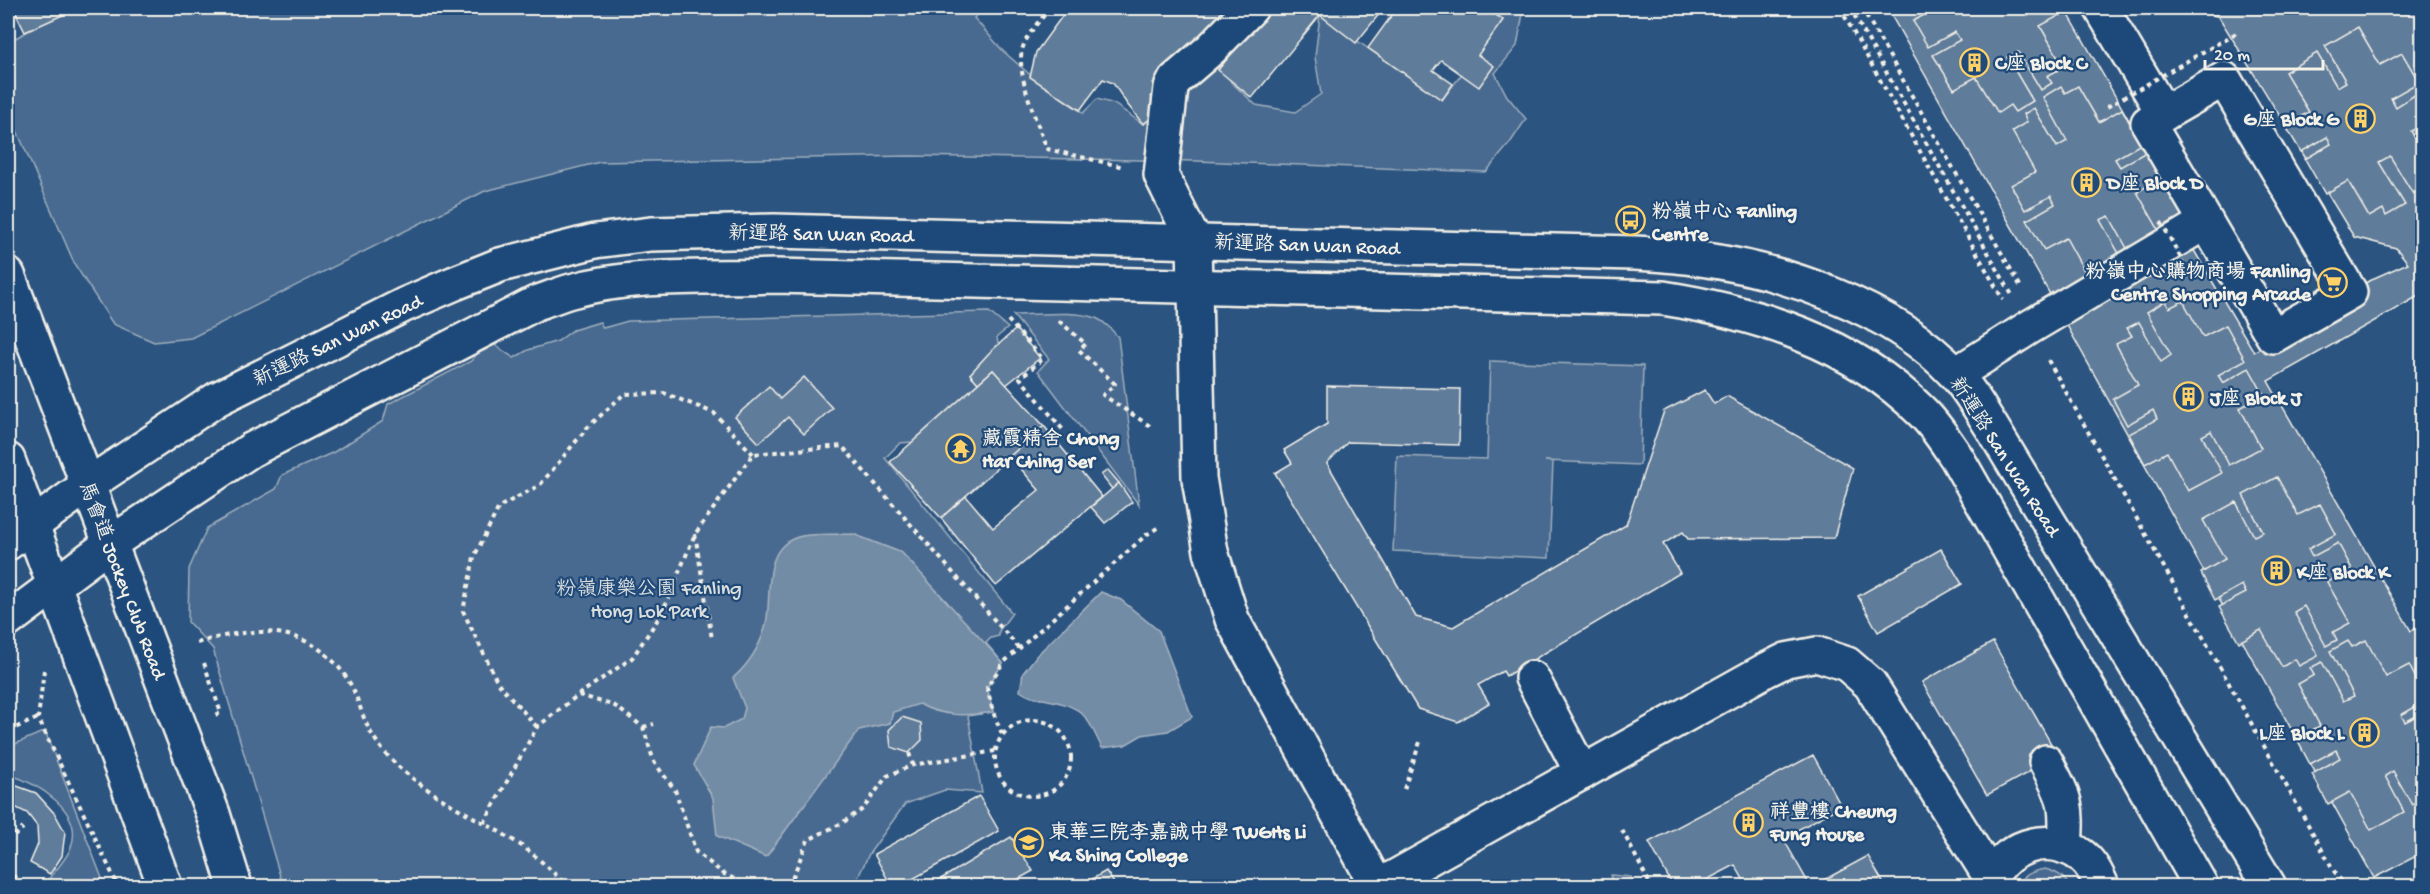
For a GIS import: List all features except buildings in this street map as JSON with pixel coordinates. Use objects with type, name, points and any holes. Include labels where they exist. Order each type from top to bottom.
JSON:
[{"type":"street","points":[[1251,8],[1211,49],[1175,80],[1171,88],[1161,175],[1194,241],[1199,478],[1211,552],[1232,619],[1378,886],[1764,671],[1786,660],[1816,654],[1847,664],[1870,684],[1990,882]]},
{"type":"street","points":[[2101,8],[2164,114]]},
{"type":"street","points":[[2224,78],[2350,292],[2273,336],[2148,123],[2164,114],[2224,78]]},
{"type":"street","points":[[1956,374],[2030,326],[2206,222]]},
{"type":"street","name":"新運路 San Wan Road","points":[[20,534],[89,484],[217,399],[404,305],[500,265],[585,243],[651,234],[762,231],[1634,253],[1694,258],[1744,268],[1825,291],[1895,327],[1928,350],[1956,374],[1991,426],[2269,886]]},
{"type":"street","name":"馬會道 Jockey Club Road","points":[[8,275],[213,814],[235,886]]},
{"type":"street","points":[[8,620],[111,543],[251,450],[536,303],[572,291],[636,280],[776,276],[1664,298],[1715,307],[1808,336],[1850,357],[1889,383],[1922,412],[1957,458],[2201,886]]},
{"type":"street","points":[[8,460],[20,534],[54,586],[165,886]]},
{"type":"street","points":[[1532,678],[1582,773]]},
{"type":"street","points":[[2046,762],[2062,791],[2067,810],[2064,847]]},
{"type":"street","points":[[1990,882],[2000,863],[2014,852],[2030,845],[2048,843],[2064,847],[2082,856],[2094,870],[2102,886]]},
{"type":"path","points":[[1050,8],[1030,32],[1022,52],[1023,78],[1047,149],[1161,175]]},
{"type":"path","points":[[1840,8],[2030,326]]},
{"type":"path","points":[[1850,8],[2334,871],[2345,886]]},
{"type":"path","points":[[1862,8],[2030,326]]},
{"type":"path","points":[[2107,107],[2238,32]]},
{"type":"path","points":[[2161,222],[2183,262]]},
{"type":"path","points":[[1049,314],[1086,344],[1079,350],[1115,384],[1103,395],[1153,428]]},
{"type":"path","points":[[1003,315],[1043,359],[1020,378],[1064,431]]},
{"type":"path","points":[[537,727],[498,683],[463,611],[474,557],[499,507],[540,485],[588,428],[624,394],[664,393],[714,413],[753,454]]},
{"type":"path","points":[[484,823],[537,727],[578,694],[632,658],[662,614],[695,534],[753,454],[842,446],[1019,648]]},
{"type":"path","points":[[1002,734],[993,712],[987,687],[1003,663],[1146,535],[1159,527]]},
{"type":"path","points":[[695,534],[712,639]]},
{"type":"path","points":[[197,643],[232,633],[264,631],[294,636],[315,647],[342,671],[354,690],[370,733],[389,756],[423,786],[521,845],[567,886]]},
{"type":"path","points":[[204,663],[221,713],[207,718]]},
{"type":"path","points":[[44,670],[38,718],[118,886]]},
{"type":"path","points":[[578,694],[615,706],[643,727],[654,762],[675,790],[696,852],[724,874],[749,886]]},
{"type":"path","points":[[8,731],[38,718]]},
{"type":"path","points":[[1029,720],[1047,723],[1058,729],[1070,750],[1071,762],[1068,774],[1051,792],[1040,796],[1027,796],[1005,786],[994,764],[995,751],[1002,734],[1011,726],[1029,720]]},
{"type":"path","points":[[643,727],[654,724]]},
{"type":"path","points":[[1404,789],[1420,742]]},
{"type":"path","points":[[789,886],[808,840],[842,823],[863,809],[887,776],[913,765],[995,751]]},
{"type":"path","points":[[909,753],[913,765]]},
{"type":"path","points":[[8,842],[22,828]]},
{"type":"path","points":[[1622,830],[1651,886]]},
{"type":"path","points":[[8,868],[21,886]]},
{"type":"green space","points":[[71,8],[984,8],[974,18],[1003,51],[1035,79],[1083,113],[1097,99],[1114,104],[1143,124],[1158,119],[1218,55],[1231,82],[1256,105],[1295,112],[1321,94],[1315,57],[1320,15],[1442,100],[1503,20],[1494,8],[1524,8],[1517,46],[1495,73],[1507,96],[1526,119],[1486,172],[1196,161],[909,156],[600,162],[485,191],[191,338],[154,342],[113,324],[75,265],[8,110],[8,42]]},
{"type":"green space","name":"粉嶺康樂公園 Fanling Hong Lok Park","points":[[989,312],[1008,328],[997,337],[998,344],[970,374],[978,383],[912,442],[900,443],[885,458],[1012,613],[999,631],[999,636],[991,638],[986,643],[1003,663],[987,687],[993,712],[968,716],[982,793],[945,790],[905,804],[869,854],[854,886],[283,886],[213,649],[188,622],[189,569],[207,528],[276,489],[282,475],[334,452],[383,421],[388,404],[471,361],[489,341],[514,358],[528,350],[558,341],[573,330],[600,322],[603,328],[628,321]]},
{"type":"green space","points":[[1013,315],[1087,316],[1102,322],[1118,337],[1139,505],[1038,371],[1049,359]]},
{"type":"green space","points":[[1490,361],[1643,366],[1640,465],[1545,461],[1553,462],[1549,558],[1393,551],[1397,456],[1487,459]]},
{"type":"green space","points":[[45,731],[105,886],[49,886],[46,882],[69,852],[73,834],[71,821],[65,810],[44,791],[8,774],[8,747]]},
{"type":"green space","points":[[2045,869],[2059,875],[2069,886],[2018,886],[2028,874]]},
{"type":"green space","points":[[1611,875],[1631,877],[1636,886],[1597,886],[1606,882],[1611,883]]},
{"type":"shaded area","points":[[853,534],[902,553],[1003,663],[987,687],[993,712],[955,714],[937,711],[919,704],[893,712],[890,723],[859,730],[766,857],[717,836],[713,798],[694,765],[711,727],[724,728],[742,719],[745,708],[733,678],[752,656],[763,635],[770,575],[773,561],[779,550],[788,541],[802,536]]},
{"type":"shaded area","points":[[1101,592],[1121,600],[1159,631],[1192,717],[1168,731],[1142,735],[1125,745],[1102,748],[1088,721],[1077,710],[1020,691],[1023,673],[1037,655]]},
{"type":"place","name":"C座 Block C","points":[[1974,62]]},
{"type":"place","name":"G座 Block G","points":[[2360,118]]},
{"type":"place","name":"D座 Block D","points":[[2086,182]]},
{"type":"place","name":"粉嶺中心 Fanling Centre","points":[[1631,221]]},
{"type":"place","name":"粉嶺中心購物商場 Fanling Centre Shopping Arcade","points":[[2332,282]]},
{"type":"place","name":"J座 Block J","points":[[2189,397]]},
{"type":"place","name":"藏霞精舍 Chong Har Ching Ser","points":[[961,449]]},
{"type":"place","name":"K座 Block K","points":[[2276,571]]},
{"type":"place","name":"L座 Block L","points":[[2365,732]]},
{"type":"place","name":"祥豐樓 Cheung Fung House","points":[[1749,822]]},
{"type":"place","name":"東華三院李嘉誠中學 TWGHs Li Ka Shing College","points":[[1028,842]]}]
